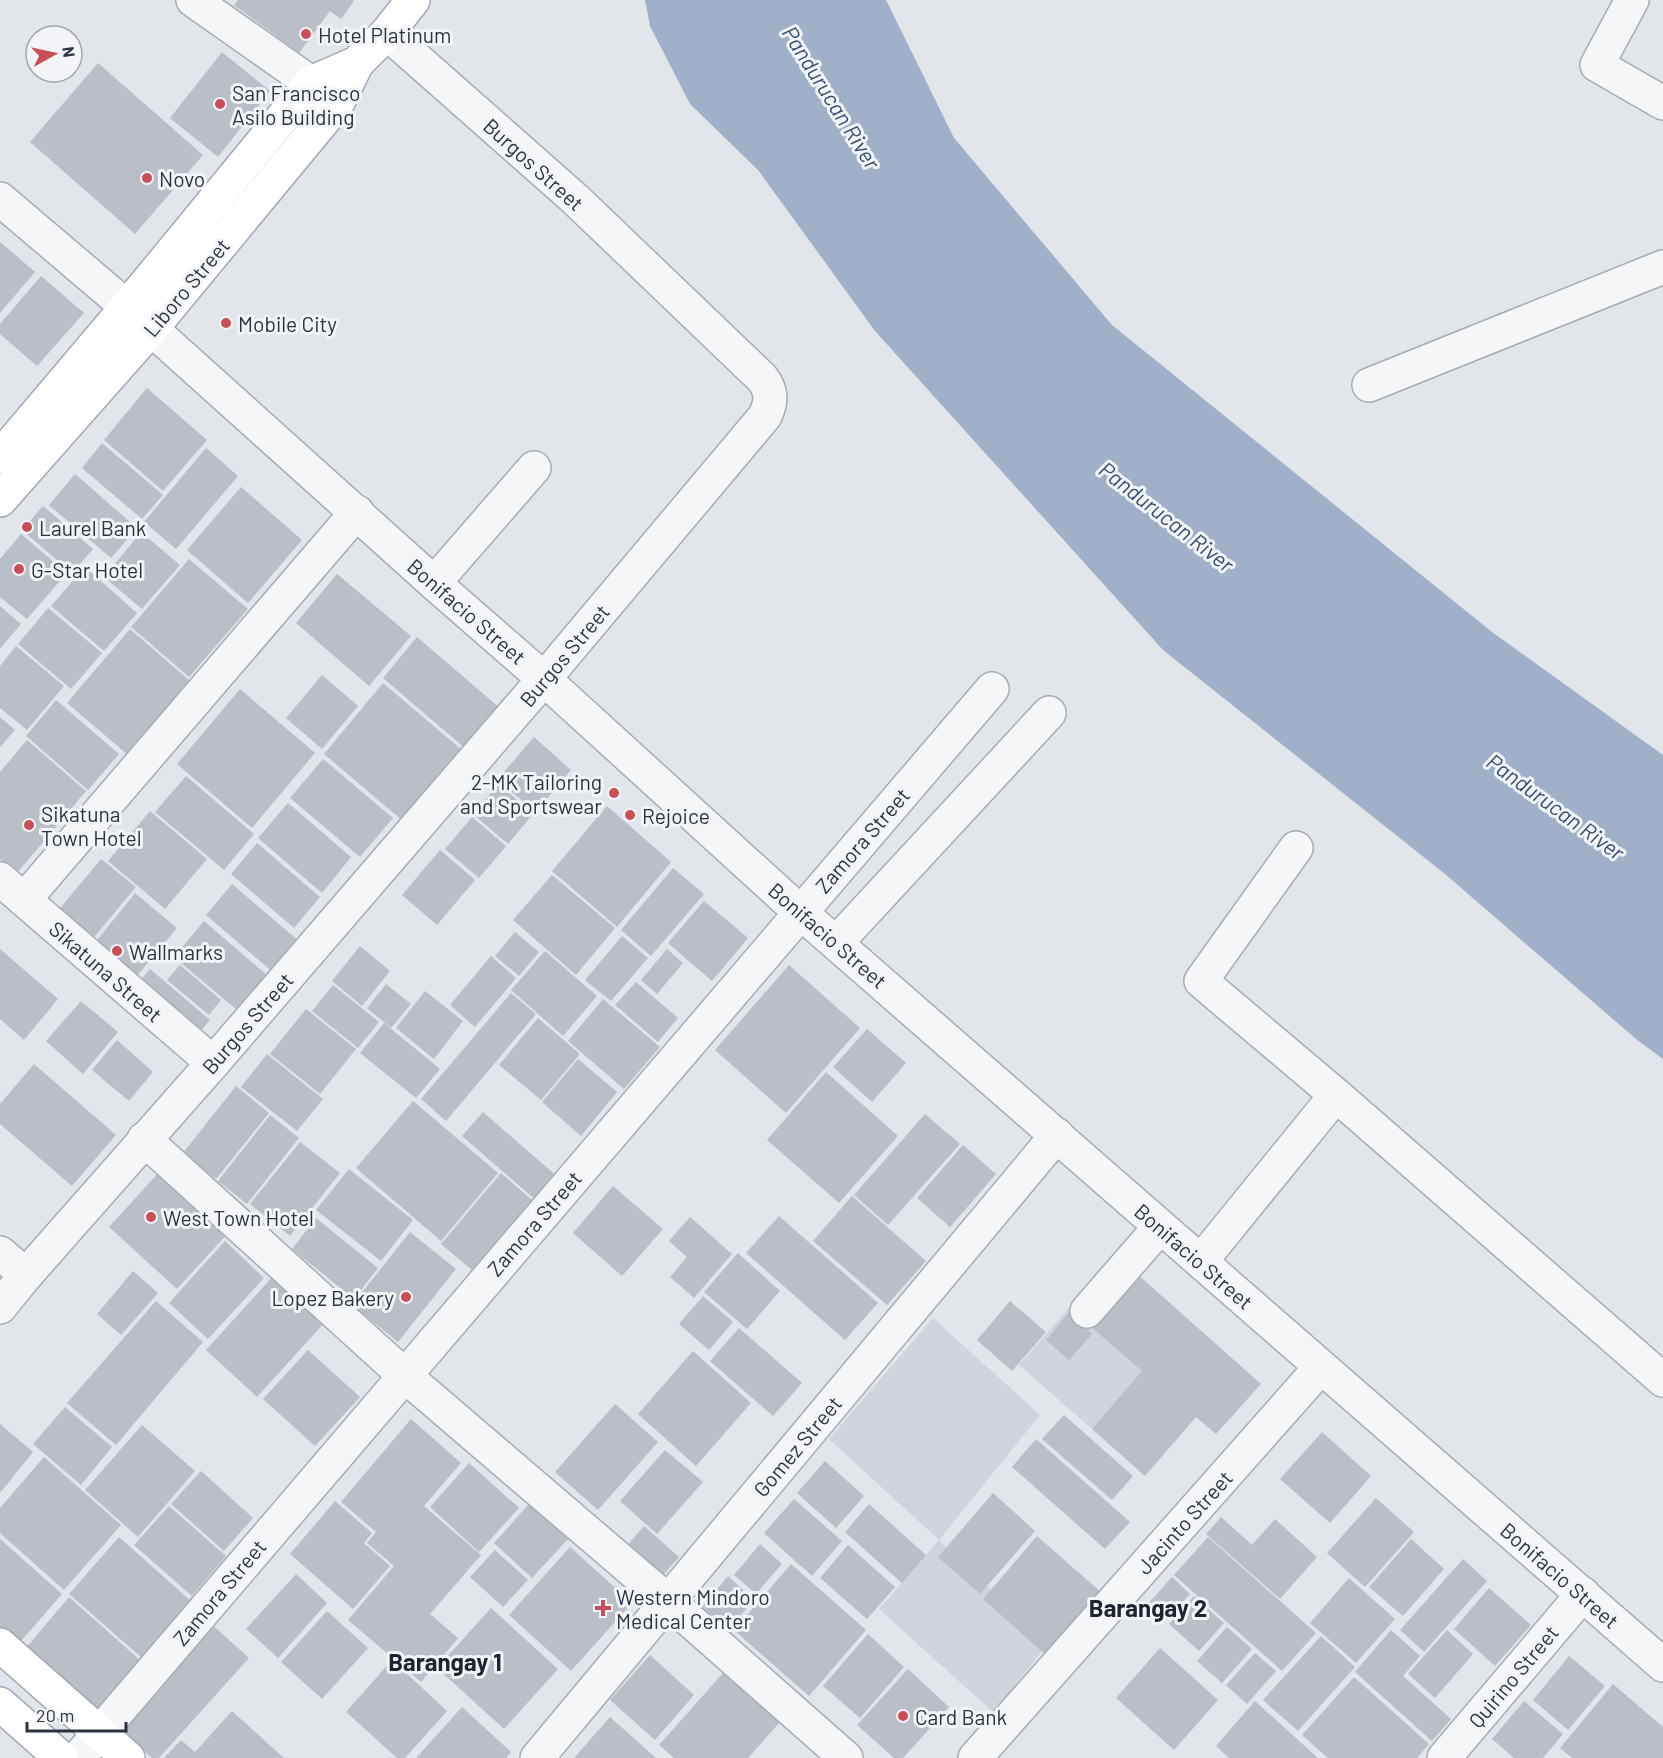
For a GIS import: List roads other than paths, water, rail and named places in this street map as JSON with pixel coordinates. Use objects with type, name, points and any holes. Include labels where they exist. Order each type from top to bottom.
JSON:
[{"type":"main road","name":"Liboro Street","points":[[0,500],[152,329],[337,104],[357,63],[387,33],[413,0]]},
{"type":"main road","name":"Liboro Street","points":[[0,457],[128,307],[311,83],[357,63]]},
{"type":"main road","points":[[0,1645],[128,1758]]},
{"type":"main road","points":[[0,1704],[62,1758]]},
{"type":"street","points":[[193,0],[311,83],[337,104]]},
{"type":"street","points":[[1632,0],[1597,65],[1663,103]]},
{"type":"street","name":"Burgos Street","points":[[0,1307],[544,679],[765,416],[771,397],[769,387],[762,378],[575,199],[387,33]]},
{"type":"street","name":"Bonifacio Street","points":[[0,199],[128,307],[544,679],[800,912],[1663,1665]]},
{"type":"street","points":[[1369,385],[1663,267]]},
{"type":"street","points":[[434,583],[534,468]]},
{"type":"street","points":[[12,889],[357,512]]},
{"type":"street","name":"Zamora Street","points":[[78,1758],[992,689]]},
{"type":"street","points":[[836,943],[1049,713]]},
{"type":"street","points":[[1296,848],[1202,981],[1663,1380]]},
{"type":"street","name":"Sikatuna Street","points":[[12,889],[213,1063]]},
{"type":"street","points":[[1201,1261],[1336,1095]]},
{"type":"street","name":"Gomez Street","points":[[537,1758],[1057,1135]]},
{"type":"street","points":[[144,1139],[404,1375],[668,1601],[846,1758]]},
{"type":"street","points":[[1087,1311],[1160,1227]]},
{"type":"street","points":[[0,1253],[26,1275]]},
{"type":"street","name":"Jacinto Street","points":[[975,1758],[1321,1367]]},
{"type":"street","name":"Quirino Street","points":[[1444,1758],[1583,1594]]},
{"type":"water","name":"Pandurucan River","points":[[645,0],[886,0],[954,138],[1112,325],[1492,632],[1663,755],[1663,1059],[1636,1039],[1445,874],[1163,650],[875,331],[758,170],[690,104],[650,26]]},
{"type":"place","name":"Hotel Platinum","points":[[306,34]]},
{"type":"place","name":"San Francisco Asilo Building","points":[[220,104]]},
{"type":"place","name":"Novo","points":[[147,178]]},
{"type":"place","name":"Mobile City","points":[[226,323]]},
{"type":"place","name":"Laurel Bank","points":[[27,527]]},
{"type":"place","name":"G-Star Hotel","points":[[19,569]]},
{"type":"place","name":"2-MK Tailoring and Sportswear","points":[[614,793]]},
{"type":"place","name":"Rejoice","points":[[630,815]]},
{"type":"place","name":"Sikatuna Town Hotel","points":[[29,825]]},
{"type":"place","name":"Wallmarks","points":[[117,951]]},
{"type":"place","name":"West Town Hotel","points":[[151,1217]]},
{"type":"place","name":"Lopez Bakery","points":[[406,1297]]},
{"type":"place","name":"Western Mindoro Medical Center","points":[[603,1608]]},
{"type":"place","name":"Card Bank","points":[[903,1716]]},
{"type":"district","name":"Barangay 2","points":[[1148,1607]]},
{"type":"district","name":"Barangay 1","points":[[445,1661]]}]
